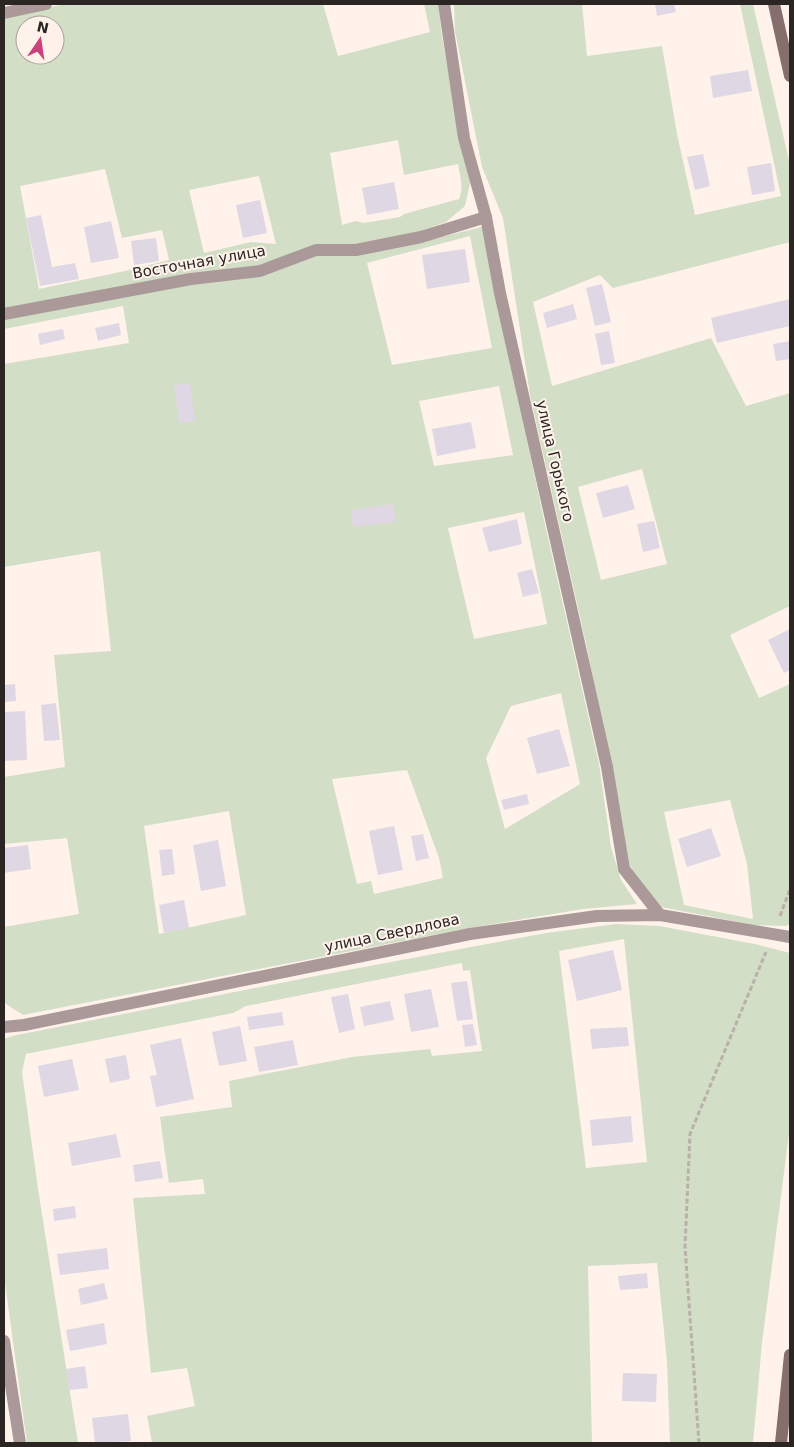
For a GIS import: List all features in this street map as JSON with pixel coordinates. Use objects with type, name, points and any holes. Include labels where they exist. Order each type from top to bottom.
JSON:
[{"type":"main road","points":[[774,4],[790,76]]},
{"type":"main road","points":[[781,1443],[790,1355]]},
{"type":"street","points":[[4,13],[46,4]]},
{"type":"street","name":"улица Горького","points":[[444,4],[464,138],[486,217],[500,293],[607,767],[624,869],[660,915]]},
{"type":"street","name":"Восточная улица","points":[[4,314],[191,278],[260,271],[316,250],[356,250],[421,238],[486,217]]},
{"type":"street","name":"улица Свердлова","points":[[4,1027],[24,1025],[470,934],[598,916],[660,915],[790,937]]},
{"type":"street","points":[[4,1341],[20,1443]]},
{"type":"path","points":[[699,1443],[685,1247],[690,1134],[774,934],[790,889]]},
{"type":"green space","points":[[65,4],[323,4],[338,56],[430,32],[424,4],[438,4],[460,141],[471,179],[465,206],[446,222],[421,231],[257,268],[4,309],[4,17]],"holes":[[[398,140],[404,175],[458,164],[461,177],[459,199],[404,214],[400,217],[364,223],[355,221],[342,225],[330,153]],[[105,169],[122,238],[162,230],[169,260],[39,289],[20,186]],[[259,176],[276,244],[251,242],[204,253],[189,190]]]},
{"type":"green space","points":[[454,4],[582,4],[587,56],[662,46],[677,134],[695,215],[781,196],[740,4],[753,4],[790,165],[790,242],[613,288],[600,275],[533,302],[552,386],[711,338],[746,406],[790,393],[790,606],[730,635],[759,698],[790,684],[790,924],[786,926],[754,925],[661,907],[639,882],[628,862],[587,648],[530,395],[503,218],[482,167],[455,31]],"holes":[[[642,469],[667,564],[601,580],[578,487]],[[730,800],[747,864],[753,919],[684,905],[664,812]]]},
{"type":"green space","points":[[482,227],[544,520],[599,764],[611,847],[621,880],[637,904],[583,909],[464,929],[23,1015],[4,1001],[4,927],[79,914],[67,838],[4,844],[4,777],[65,767],[54,655],[111,651],[100,551],[4,567],[4,364],[129,343],[123,306],[4,329],[4,319],[316,254],[425,241]],"holes":[[[470,236],[492,348],[392,365],[367,263]],[[499,386],[513,455],[434,466],[419,401]],[[524,512],[547,624],[474,639],[448,528]],[[561,693],[580,784],[505,829],[486,758],[511,706]],[[407,770],[439,858],[443,878],[374,894],[371,881],[357,884],[332,779]],[[229,811],[246,915],[159,934],[144,826]]]},
{"type":"green space","points":[[616,924],[659,926],[755,944],[790,953],[790,1126],[762,1343],[753,1443],[670,1443],[667,1361],[657,1263],[588,1266],[592,1443],[152,1443],[147,1416],[195,1406],[187,1368],[151,1373],[133,1198],[205,1194],[203,1179],[169,1183],[160,1117],[232,1107],[229,1081],[352,1057],[430,1049],[432,1056],[482,1051],[470,970],[463,971],[462,963],[246,1006],[233,1013],[26,1054],[22,1072],[38,1189],[78,1443],[27,1443],[4,1276],[4,1039],[316,976],[546,933]],"holes":[[[624,939],[647,1162],[586,1168],[559,951]]]},
{"type":"building","points":[[655,4],[674,4],[676,12],[657,16]]},
{"type":"building","points":[[748,70],[752,91],[713,98],[710,76]]},
{"type":"building","points":[[703,154],[710,186],[695,190],[687,157]]},
{"type":"building","points":[[771,163],[775,191],[752,195],[747,167]]},
{"type":"building","points":[[394,182],[399,209],[367,215],[362,188]]},
{"type":"building","points":[[260,200],[267,233],[243,238],[236,205]]},
{"type":"building","points":[[41,215],[52,267],[75,263],[79,279],[40,286],[26,218]]},
{"type":"building","points":[[111,221],[119,258],[91,263],[84,227]]},
{"type":"building","points":[[156,238],[159,261],[134,265],[131,241]]},
{"type":"building","points":[[465,249],[470,282],[427,289],[422,255]]},
{"type":"building","points":[[602,284],[611,322],[595,326],[586,288]]},
{"type":"building","points":[[790,299],[790,326],[717,343],[711,318]]},
{"type":"building","points":[[573,304],[577,319],[547,328],[543,313]]},
{"type":"building","points":[[119,323],[121,335],[98,341],[95,328]]},
{"type":"building","points":[[63,329],[65,339],[40,345],[38,334]]},
{"type":"building","points":[[609,331],[615,363],[601,365],[595,334]]},
{"type":"building","points":[[790,341],[790,359],[776,361],[773,344]]},
{"type":"building","points":[[190,383],[195,421],[179,423],[174,385]]},
{"type":"building","points":[[471,422],[476,448],[437,456],[432,429]]},
{"type":"building","points":[[628,485],[635,509],[603,518],[596,493]]},
{"type":"building","points":[[393,504],[396,522],[353,527],[351,510]]},
{"type":"building","points":[[517,519],[522,544],[489,552],[482,528]]},
{"type":"building","points":[[654,521],[660,548],[643,552],[637,524]]},
{"type":"building","points":[[532,569],[539,593],[523,597],[517,573]]},
{"type":"building","points":[[790,629],[790,670],[784,673],[768,640]]},
{"type":"building","points":[[15,684],[16,701],[4,702],[4,685]]},
{"type":"building","points":[[56,703],[60,740],[44,741],[41,705]]},
{"type":"building","points":[[25,711],[27,760],[4,761],[4,712]]},
{"type":"building","points":[[559,729],[570,766],[537,774],[527,738]]},
{"type":"building","points":[[527,794],[529,804],[504,810],[501,800]]},
{"type":"building","points":[[394,826],[403,870],[378,875],[369,831]]},
{"type":"building","points":[[711,828],[721,856],[687,867],[678,839]]},
{"type":"building","points":[[423,834],[429,858],[416,861],[411,836]]},
{"type":"building","points":[[218,840],[226,886],[201,891],[193,845]]},
{"type":"building","points":[[28,845],[31,869],[4,873],[4,848]]},
{"type":"building","points":[[172,849],[175,874],[162,876],[159,850]]},
{"type":"building","points":[[184,900],[189,928],[164,933],[159,905]]},
{"type":"building","points":[[613,950],[622,990],[577,1001],[568,960]]},
{"type":"building","points":[[467,981],[473,1019],[457,1021],[451,983]]},
{"type":"building","points":[[431,989],[439,1027],[411,1032],[404,994]]},
{"type":"building","points":[[348,994],[355,1029],[339,1033],[331,997]]},
{"type":"building","points":[[390,1001],[394,1020],[364,1026],[360,1007]]},
{"type":"building","points":[[282,1012],[284,1025],[249,1030],[247,1017]]},
{"type":"building","points":[[473,1024],[477,1045],[465,1047],[462,1025]]},
{"type":"building","points":[[240,1026],[247,1061],[219,1066],[212,1032]]},
{"type":"building","points":[[627,1027],[629,1046],[592,1049],[590,1029]]},
{"type":"building","points":[[181,1038],[194,1099],[156,1107],[150,1076],[157,1075],[150,1045]]},
{"type":"building","points":[[293,1040],[298,1065],[259,1072],[254,1047]]},
{"type":"building","points":[[126,1055],[130,1079],[110,1083],[105,1059]]},
{"type":"building","points":[[72,1059],[79,1090],[44,1097],[38,1066]]},
{"type":"building","points":[[631,1116],[633,1142],[592,1146],[590,1120]]},
{"type":"building","points":[[116,1134],[121,1157],[72,1166],[68,1143]]},
{"type":"building","points":[[160,1161],[163,1178],[135,1182],[133,1165]]},
{"type":"building","points":[[75,1206],[76,1218],[54,1221],[53,1209]]},
{"type":"building","points":[[107,1248],[109,1269],[60,1275],[57,1254]]},
{"type":"building","points":[[647,1273],[648,1288],[620,1290],[618,1276]]},
{"type":"building","points":[[104,1283],[108,1299],[81,1305],[78,1289]]},
{"type":"building","points":[[104,1323],[107,1344],[70,1351],[66,1330]]},
{"type":"building","points":[[85,1366],[88,1388],[69,1390],[66,1369]]},
{"type":"building","points":[[623,1373],[657,1374],[656,1402],[622,1401]]},
{"type":"building","points":[[128,1414],[131,1441],[95,1443],[92,1418]]}]
